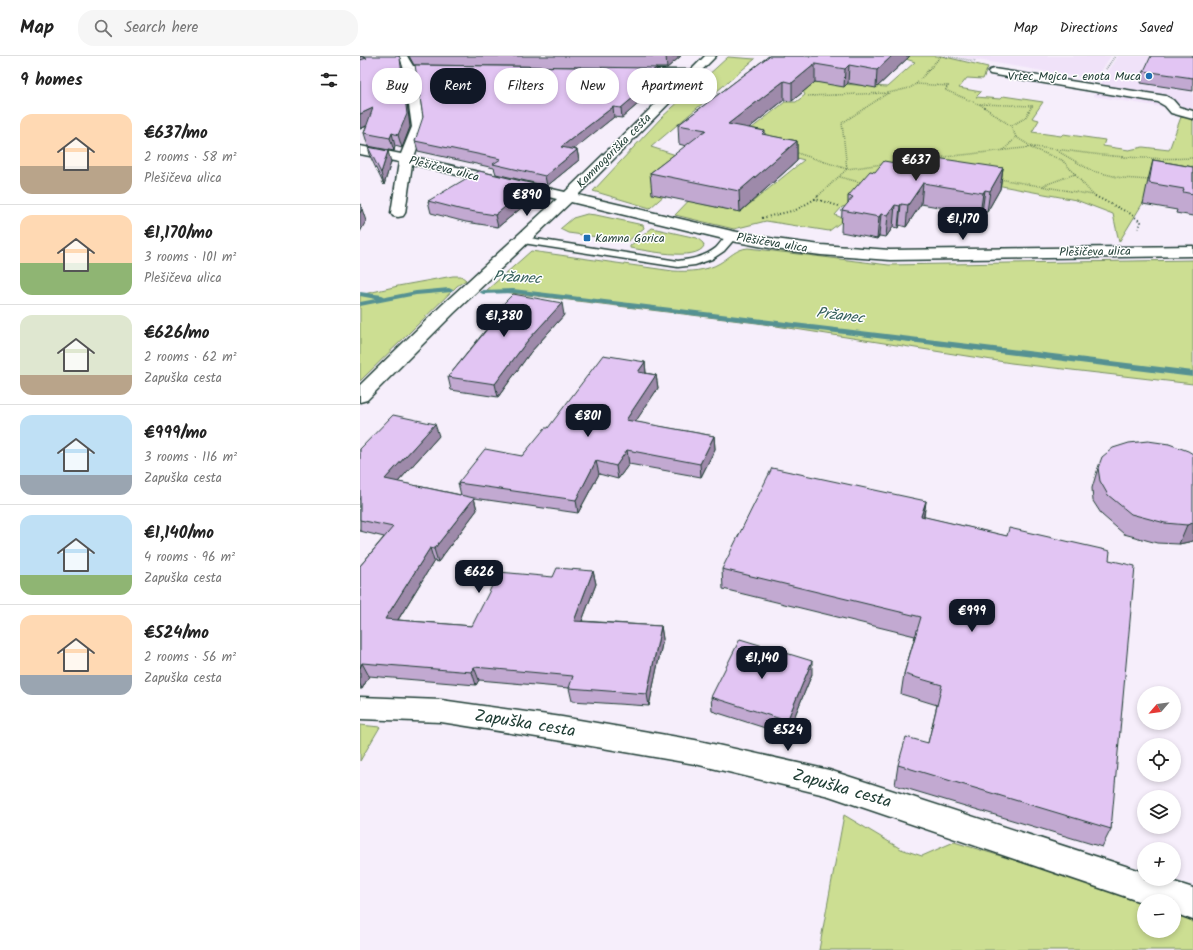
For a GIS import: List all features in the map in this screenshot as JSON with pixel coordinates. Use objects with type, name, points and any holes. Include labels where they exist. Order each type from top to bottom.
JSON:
[{"type":"street","points":[[402,56],[409,68]]},
{"type":"street","name":"Kamnogoriška cesta","points":[[698,68],[711,56]]},
{"type":"street","points":[[994,72],[1155,98],[1170,103],[1175,110],[1193,115]]},
{"type":"street","points":[[398,213],[406,159],[418,127],[415,104]]},
{"type":"street","name":"Kamnogoriška cesta","points":[[360,396],[448,309],[567,198],[662,104]]},
{"type":"street","name":"Plešičeva ulica","points":[[360,150],[406,159],[732,236],[775,244],[821,250],[890,255],[1193,251]]},
{"type":"street","name":"Zapuška cesta","points":[[360,708],[441,711],[562,729],[695,752],[804,777],[829,783],[1193,904]]},
{"type":"lane","points":[[523,240],[678,264],[702,261],[711,258],[723,249],[732,236]]},
{"type":"path","points":[[807,96],[888,93],[910,88],[916,84],[941,56]]},
{"type":"path","points":[[916,84],[948,86],[945,90],[978,104],[1011,126],[1016,137],[1033,147]]},
{"type":"path","points":[[839,206],[815,199],[847,169],[842,123],[888,93]]},
{"type":"path","points":[[978,104],[1032,106],[1025,118],[1011,126]]},
{"type":"path","points":[[1004,151],[1016,137]]},
{"type":"path","points":[[934,159],[1033,147],[1159,160],[1193,158]]},
{"type":"path","points":[[1029,148],[1048,153],[1062,160],[1093,195]]},
{"type":"path","points":[[1054,148],[1092,171],[1122,178],[1152,180]]},
{"type":"path","points":[[791,150],[847,169],[888,164]]},
{"type":"path","points":[[1041,187],[1075,174]]},
{"type":"path","points":[[840,177],[866,184]]},
{"type":"path","points":[[997,179],[1093,195],[1131,214],[1141,222],[1128,252]]},
{"type":"shaded area","points":[[955,56],[1111,56],[1095,80]]},
{"type":"shaded area","name":"Vrtec Mojca - enota Muca","points":[[1118,56],[1193,56],[1193,112],[1093,96]]},
{"type":"green space","points":[[909,56],[941,56],[988,67],[983,79],[967,78],[959,88],[981,92],[976,97],[1000,99],[1003,96],[1043,102],[1032,118],[1039,120],[1032,132],[1061,136],[1063,134],[1105,140],[1103,146],[1129,150],[1143,147],[1169,150],[1181,117],[1193,118],[1193,189],[1152,188],[1119,242],[1113,214],[1076,200],[986,183],[842,207],[835,215],[845,219],[829,231],[766,221],[734,229],[675,215],[699,190],[702,204],[740,212],[804,160],[737,140],[785,102],[796,102],[805,95],[803,91],[813,82],[887,87],[915,62],[906,59]]},
{"type":"green space","points":[[728,57],[755,59],[717,91],[716,68]]},
{"type":"green space","points":[[676,104],[702,104],[651,147],[701,163],[650,208],[593,191],[661,118]]},
{"type":"green space","points":[[587,214],[643,225],[644,228],[628,241],[568,233],[560,229],[573,218]]},
{"type":"green space","points":[[652,228],[697,238],[703,243],[704,246],[699,251],[681,254],[670,254],[630,248],[630,246]]},
{"type":"green space","points":[[748,248],[889,265],[1193,260],[1193,384],[1011,363],[757,323],[487,290],[531,251],[673,271],[685,271],[715,266],[737,252]]},
{"type":"green space","points":[[453,276],[461,276],[466,280],[457,286],[360,381],[360,295],[398,286]]},
{"type":"green space","points":[[360,725],[380,727],[360,761]]},
{"type":"green space","points":[[844,815],[901,849],[922,856],[954,842],[1094,884],[1137,899],[1137,938],[1181,938],[1181,913],[1193,917],[1193,950],[819,950]]},
{"type":"building","points":[[360,56],[399,56],[400,58],[401,68],[372,68],[372,104],[406,104],[407,114],[398,135],[392,133],[390,138],[364,133],[373,108],[360,114],[360,60],[367,58]]},
{"type":"building","points":[[769,56],[892,56],[877,70],[849,65],[845,69],[815,64],[792,83],[784,81],[728,124],[765,131],[762,134],[797,141],[739,191],[650,173],[706,130],[678,125],[706,104],[717,104],[717,95]]},
{"type":"building","points":[[1151,56],[1193,56],[1193,78],[1144,71]]},
{"type":"building","points":[[415,65],[656,68],[627,68],[627,103],[621,108],[613,107],[561,147],[577,150],[545,176],[493,164],[501,159],[415,141],[423,117],[421,104],[422,68],[415,68]]},
{"type":"building","points":[[368,147],[388,151],[381,173]]},
{"type":"building","points":[[903,153],[1003,168],[990,191],[985,190],[983,193],[923,183],[908,205],[895,205],[888,215],[881,214],[879,217],[842,210],[853,197],[848,196],[870,171],[875,172],[884,161],[895,163]]},
{"type":"building","points":[[1153,160],[1193,167],[1193,194],[1183,192],[1184,189],[1149,183]]},
{"type":"building","points":[[479,171],[534,184],[495,215],[463,210],[428,201]]},
{"type":"building","points":[[513,294],[562,303],[528,340],[495,384],[448,377],[493,322],[487,320]]},
{"type":"building","points":[[603,355],[645,362],[638,372],[656,375],[626,420],[714,436],[700,464],[627,450],[616,466],[596,461],[576,500],[458,483],[485,449],[522,456],[545,428],[548,428]]},
{"type":"building","points":[[393,415],[435,424],[385,479],[474,498],[434,549],[430,548],[385,619],[472,626],[499,572],[553,577],[557,568],[593,571],[574,621],[661,626],[647,694],[569,688],[573,676],[474,667],[472,672],[362,663],[360,668],[360,566],[393,527],[360,520],[360,449]]},
{"type":"building","points":[[1148,441],[1169,444],[1193,454],[1193,523],[1187,525],[1165,523],[1131,514],[1108,495],[1100,481],[1098,468],[1102,457],[1113,448],[1129,443]]},
{"type":"building","points":[[772,468],[926,501],[921,516],[1007,536],[1009,528],[1110,551],[1109,560],[1135,566],[1111,829],[898,765],[906,737],[928,743],[942,685],[904,674],[921,617],[722,569]]},
{"type":"building","points":[[740,639],[812,661],[787,721],[711,697]]},
{"type":"waterway","name":"Pržanec","points":[[360,304],[416,293],[449,290]]},
{"type":"waterway","name":"Pržanec","points":[[483,292],[513,291],[1193,374]]},
{"type":"waterway","points":[[360,294],[382,297]]},
{"type":"place","name":"Vrtec Mojca - enota Muca","points":[[1149,76]]},
{"type":"place","name":"Kamna Gorica","points":[[587,238]]}]
